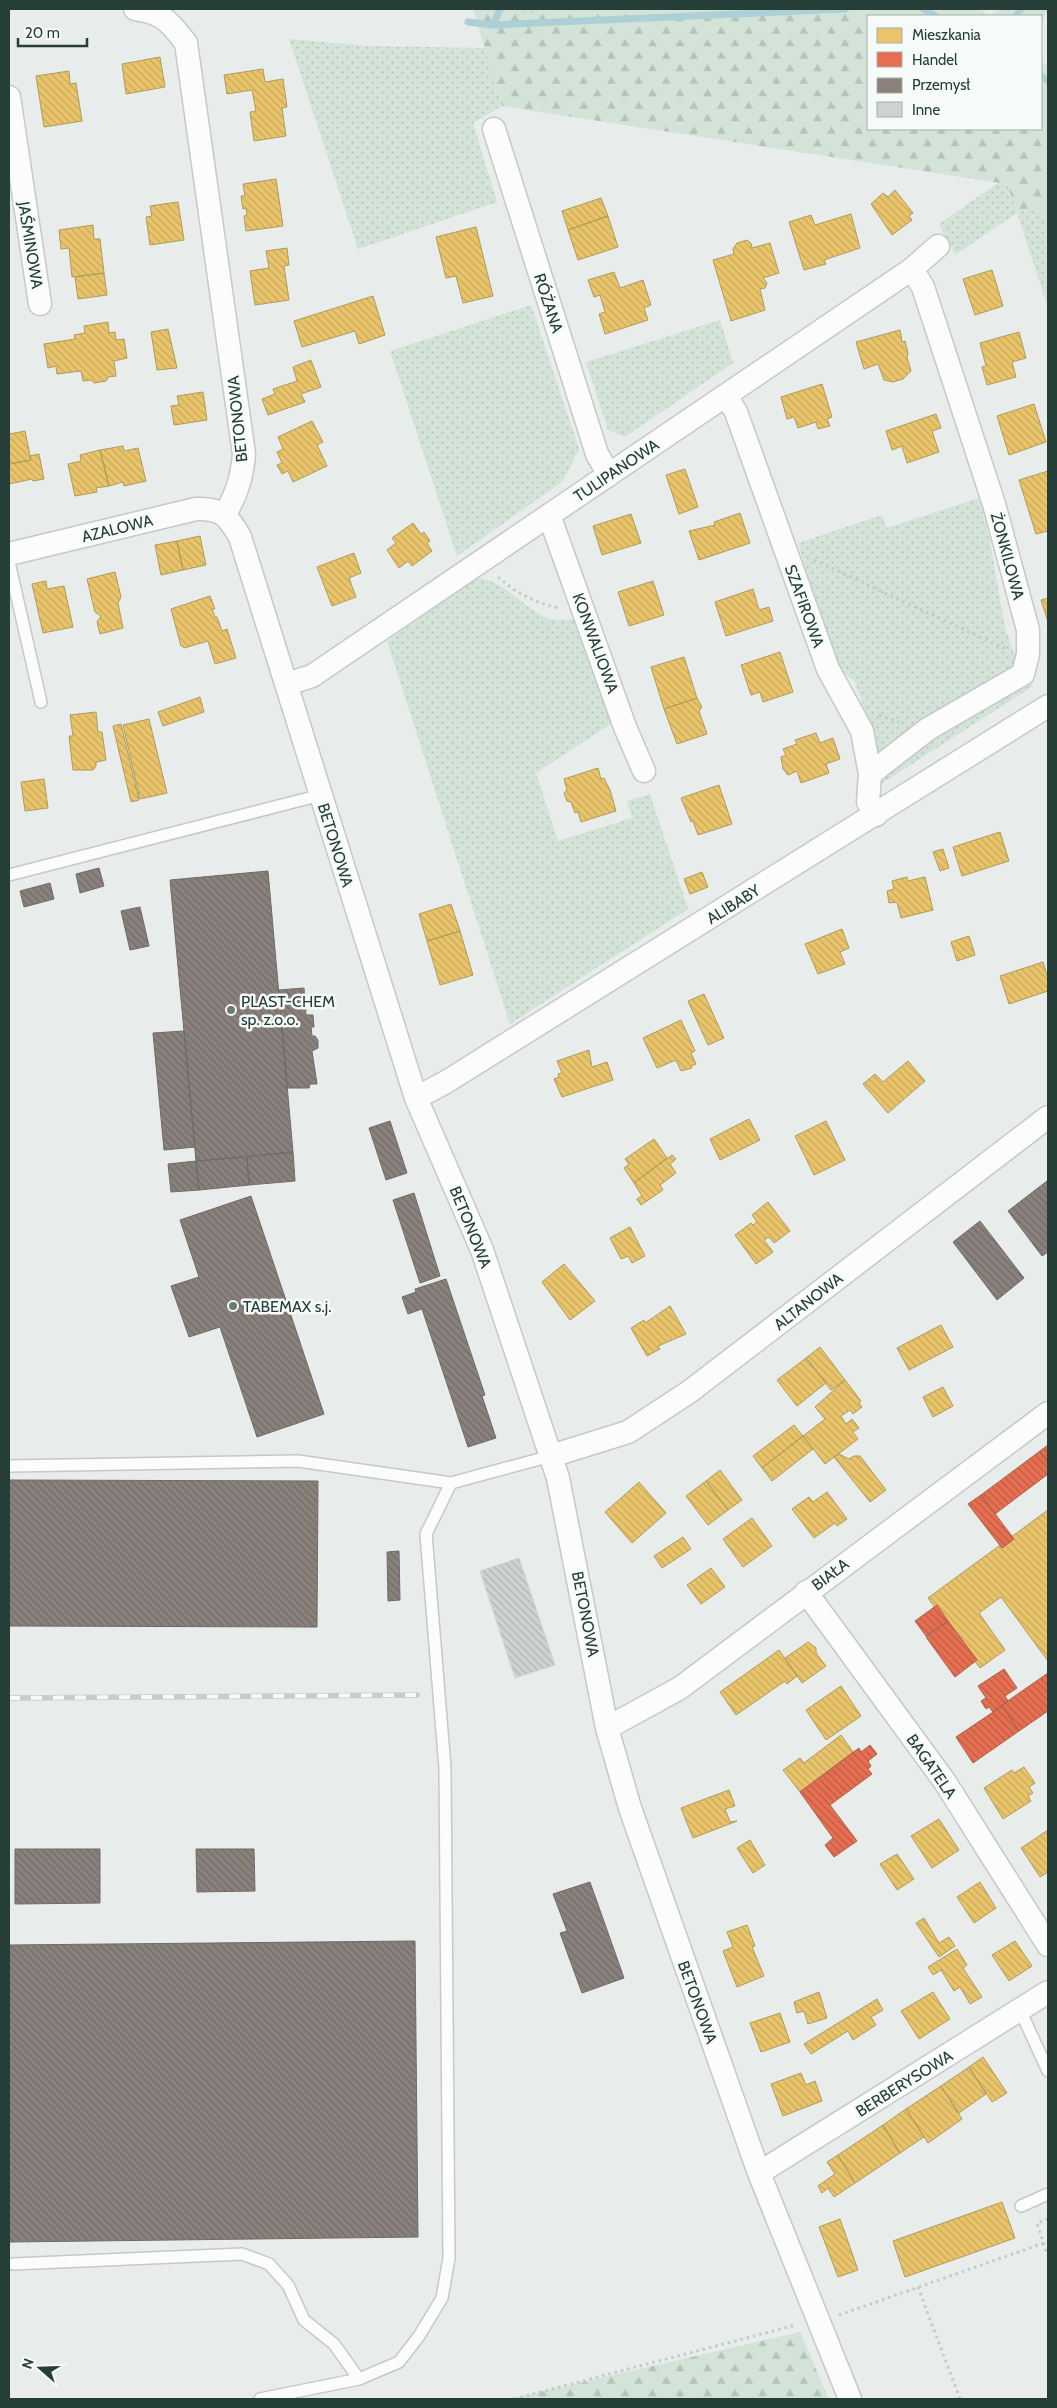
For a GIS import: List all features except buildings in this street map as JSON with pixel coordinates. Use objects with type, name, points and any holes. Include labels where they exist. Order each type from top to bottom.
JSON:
[{"type":"street","name":"BETONOWA","points":[[135,9],[153,11],[174,27],[186,43],[244,454],[242,476],[238,490],[225,514],[240,537],[416,1098],[482,1250],[552,1456],[566,1509],[607,1728],[630,1808],[759,2173],[826,2318],[850,2399]]},
{"type":"street","name":"JAŚMINOWA","points":[[9,96],[40,304]]},
{"type":"street","name":"RÓŻANA","points":[[494,129],[597,454],[609,475]]},
{"type":"street","name":"TULIPANOWA","points":[[287,684],[312,676],[912,269],[938,246]]},
{"type":"street","name":"ŻONKILOWA","points":[[870,774],[935,725],[1023,674],[1028,654],[1028,630],[994,504],[924,287],[912,269]]},
{"type":"street","name":"SZAFIROWA","points":[[726,396],[736,412],[828,669],[862,731],[870,774],[868,802],[876,815]]},
{"type":"street","name":"AZALOWA","points":[[9,554],[196,509],[211,508],[225,514]]},
{"type":"street","name":"KONWALIOWA","points":[[549,515],[625,727],[644,771]]},
{"type":"street","name":"ALIBABY","points":[[416,1098],[446,1082],[1048,706]]},
{"type":"street","name":"ALTANOWA","points":[[552,1456],[628,1432],[689,1392],[1048,1117]]},
{"type":"street","name":"BIAŁA","points":[[607,1728],[680,1688],[1048,1413]]},
{"type":"street","name":"BAGATELA","points":[[806,1592],[945,1782],[1048,1945]]},
{"type":"street","name":"BERBERYSOWA","points":[[759,2173],[1048,1992]]},
{"type":"lane","points":[[9,562],[41,702]]},
{"type":"lane","points":[[9,875],[321,795]]},
{"type":"lane","points":[[9,1466],[298,1460],[451,1483],[552,1456]]},
{"type":"lane","points":[[260,2399],[358,2379],[398,2362],[419,2336],[442,2298],[449,2258],[445,1768],[426,1534],[451,1483]]},
{"type":"lane","points":[[1020,2010],[1048,2071]]},
{"type":"lane","points":[[1021,2206],[1048,2194]]},
{"type":"lane","points":[[13,2264],[242,2254],[269,2264],[282,2278],[288,2285],[304,2320],[334,2344],[358,2379]]},
{"type":"path","points":[[784,546],[1009,650],[1028,654]]},
{"type":"path","points":[[474,565],[496,575],[512,590],[526,598],[560,609],[583,609]]},
{"type":"path","points":[[877,714],[898,722],[935,725]]},
{"type":"path","points":[[1048,2219],[1036,2223],[1048,2257]]},
{"type":"path","points":[[514,2399],[826,2318],[1044,2243]]},
{"type":"path","points":[[918,2287],[960,2399]]},
{"type":"green space","points":[[473,9],[517,9],[524,14],[557,9],[978,9],[990,15],[867,15],[867,130],[1042,130],[1042,63],[1048,66],[1048,219],[1036,207],[1017,212],[1007,184],[502,106]]},
{"type":"green space","points":[[517,9],[557,9],[524,14]]},
{"type":"green space","points":[[999,9],[1048,9],[1042,21],[1042,15],[990,15]]},
{"type":"green space","points":[[289,39],[367,46],[485,48],[502,106],[473,123],[497,202],[358,249]]},
{"type":"green space","points":[[998,183],[1008,185],[1017,212],[1036,207],[1048,219],[1048,308],[1017,213],[955,255],[939,224]]},
{"type":"green space","points":[[531,305],[579,449],[564,479],[559,484],[457,556],[390,351]]},
{"type":"green space","points":[[720,320],[733,363],[625,437],[608,430],[586,362]]},
{"type":"green space","points":[[979,498],[990,541],[1004,623],[1019,670],[1033,686],[878,786],[869,722],[855,682],[842,671],[830,652],[798,543],[882,515],[887,528]]},
{"type":"green space","points":[[477,578],[487,580],[505,589],[547,618],[560,620],[582,619],[616,718],[611,724],[536,773],[558,841],[632,818],[627,801],[650,794],[688,909],[510,1024],[387,641]]},
{"type":"green space","points":[[800,2332],[829,2399],[510,2399]]},
{"type":"waterway","points":[[493,25],[500,9]]},
{"type":"waterway","points":[[468,22],[493,25],[845,9]]},
{"type":"waterway","points":[[923,9],[934,15]]},
{"type":"waterway","points":[[1017,15],[1021,9]]},
{"type":"waterway","points":[[1042,77],[1048,81]]},
{"type":"railway","points":[[9,1698],[417,1695]]},
{"type":"place","name":"PLAST-CHEM sp. z.o.o.","points":[[231,1010]]},
{"type":"place","name":"TABEMAX s.j.","points":[[233,1306]]}]
